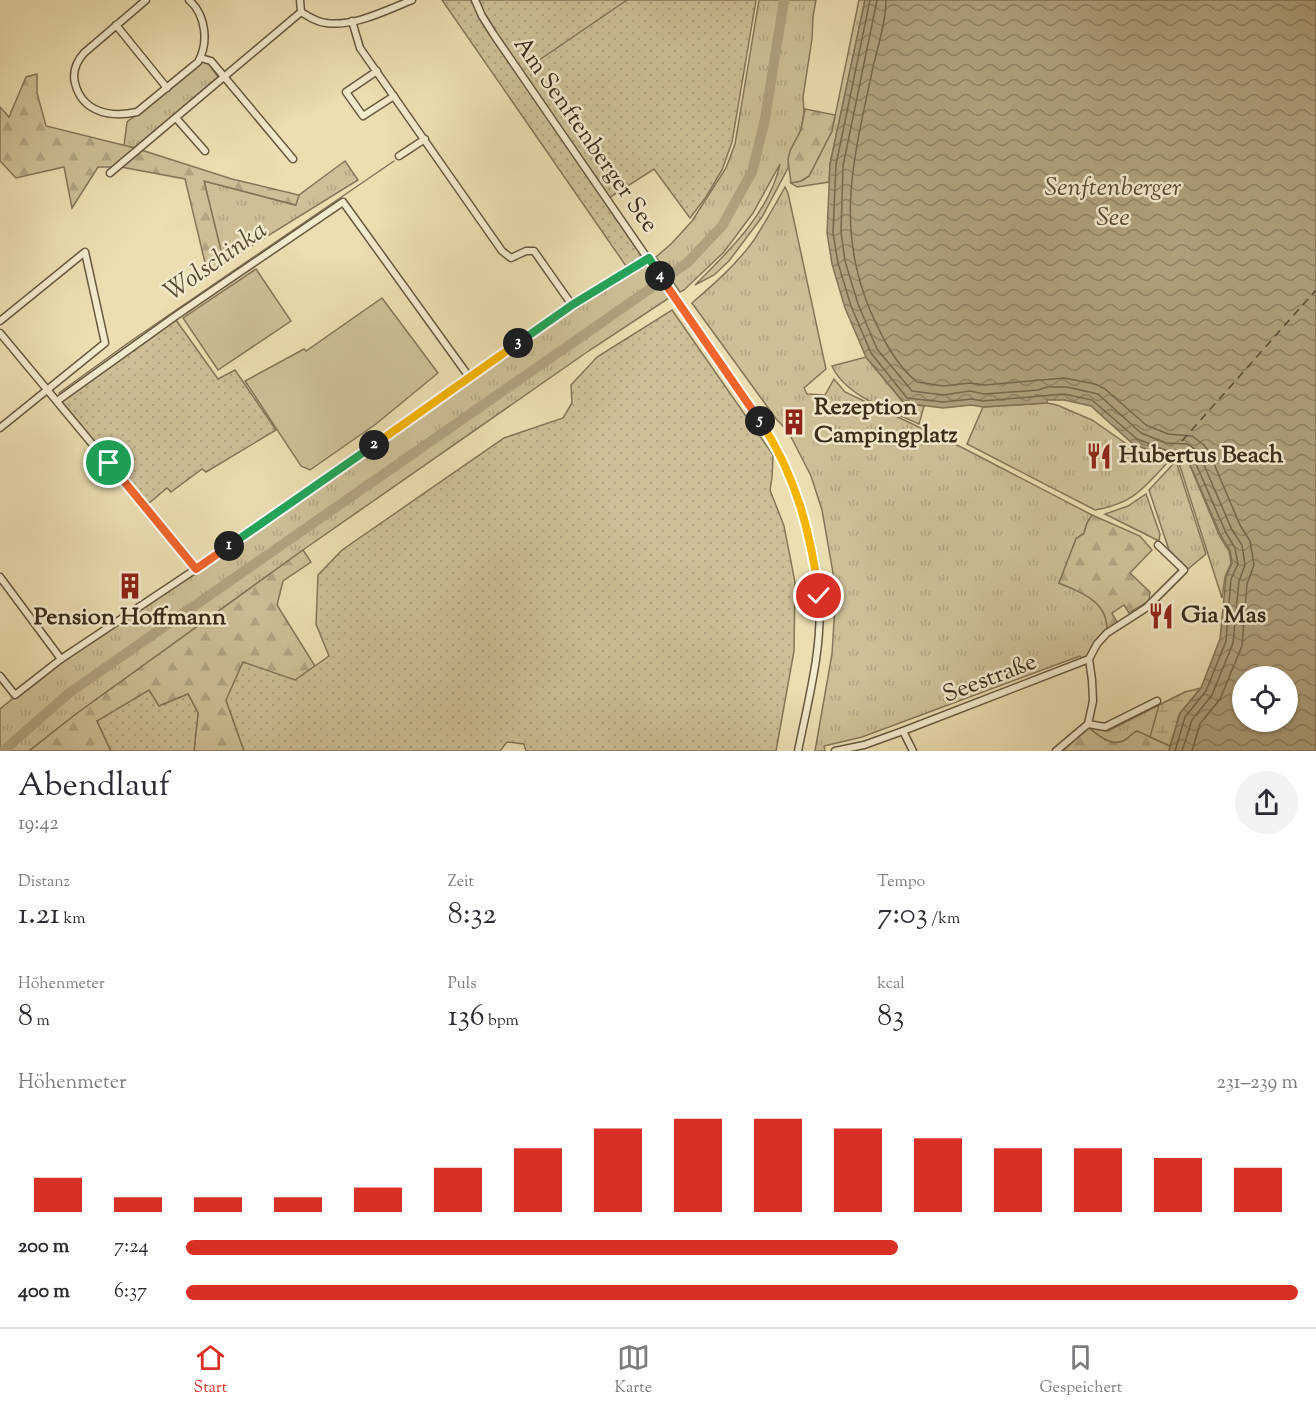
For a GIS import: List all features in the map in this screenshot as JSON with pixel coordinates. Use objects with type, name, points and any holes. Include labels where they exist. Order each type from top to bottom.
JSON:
[{"type":"street","points":[[146,0],[75,63],[74,79],[77,93],[87,106],[124,115],[136,112],[192,68],[201,57],[204,42],[201,14],[189,0]]},
{"type":"street","points":[[299,0],[301,12]]},
{"type":"street","points":[[301,12],[327,23],[352,21],[412,0]]},
{"type":"street","name":"Am Senftenberger See","points":[[475,0],[494,35],[771,438],[788,471],[807,527],[819,596],[819,629],[801,751]]},
{"type":"street","points":[[110,173],[301,12]]},
{"type":"street","points":[[352,21],[360,48],[502,251],[511,258],[526,251],[534,251],[572,305]]},
{"type":"street","points":[[116,25],[167,88]]},
{"type":"street","points":[[201,57],[211,61],[293,159]]},
{"type":"street","points":[[376,71],[346,92],[363,116],[394,96]]},
{"type":"street","points":[[176,118],[206,152]]},
{"type":"street","points":[[399,156],[425,139]]},
{"type":"street","points":[[57,401],[177,315],[343,202],[470,378]]},
{"type":"street","points":[[0,321],[85,252],[105,343],[0,428]]},
{"type":"street","points":[[0,676],[15,695],[60,659],[196,569],[572,305],[649,258]]},
{"type":"street","points":[[0,333],[196,569]]},
{"type":"street","points":[[1056,751],[1088,724],[1093,701],[1089,659],[1097,644],[1107,633],[1146,608],[1184,570],[1158,545]]},
{"type":"street","points":[[0,577],[60,659]]},
{"type":"street","name":"Seestraße","points":[[835,751],[865,748],[1089,659]]},
{"type":"street","points":[[1088,724],[1106,727],[1157,701]]},
{"type":"street","points":[[903,731],[913,751]]},
{"type":"green space","points":[[442,0],[756,0],[732,142],[722,170],[690,218],[654,169],[604,201],[644,256],[626,266]]},
{"type":"green space","points":[[759,0],[816,0],[801,130],[790,151],[788,168],[762,217],[729,261],[714,275],[695,285],[734,245],[757,215],[775,182],[780,164],[753,213],[724,252],[680,292],[656,257],[692,221],[726,168],[735,144]]},
{"type":"green space","points":[[859,0],[865,0],[830,164],[829,182],[797,187],[791,183],[809,176],[832,131]]},
{"type":"green space","points":[[203,62],[209,64],[218,77],[135,148],[124,146],[127,122]]},
{"type":"green space","points":[[37,74],[37,93],[46,126],[135,148],[232,179],[299,195],[296,205],[204,181],[224,263],[207,271],[185,179],[121,167],[98,167],[72,208],[64,167],[16,178],[0,161],[0,107],[9,117],[26,77]]},
{"type":"green space","points":[[805,109],[835,115],[832,131],[809,176],[791,183],[788,160],[801,130]]},
{"type":"green space","points":[[345,161],[358,180],[224,263],[204,181],[295,205],[299,195]]},
{"type":"green space","points":[[785,187],[826,369],[804,388],[807,394],[825,395],[834,379],[845,392],[965,449],[1092,515],[1084,533],[1076,539],[1059,583],[1094,600],[1103,612],[1108,629],[1103,641],[1083,663],[1080,656],[862,737],[824,746],[825,751],[815,751],[832,654],[836,590],[822,510],[811,476],[788,431],[777,420],[692,303],[747,249]]},
{"type":"green space","points":[[646,264],[669,298],[590,350],[303,550],[76,714],[29,751],[0,751],[0,709],[61,659],[575,309]]},
{"type":"green space","points":[[256,269],[291,321],[218,370],[183,318]]},
{"type":"green space","points":[[382,298],[438,373],[376,424],[310,470],[301,466],[245,381],[304,349],[306,351]]},
{"type":"green space","points":[[672,310],[773,455],[770,490],[784,526],[795,582],[794,651],[776,751],[526,751],[524,744],[507,742],[500,751],[244,751],[226,700],[243,662],[295,680],[329,656],[316,624],[318,575],[342,550],[504,438],[563,418],[572,403],[571,385],[597,357]]},
{"type":"green space","points":[[176,320],[218,379],[235,370],[276,430],[206,472],[202,469],[171,492],[167,488],[148,504],[60,402]]},
{"type":"green space","points":[[866,357],[904,403],[924,406],[919,424],[858,394],[838,377],[832,366]]},
{"type":"green space","points":[[1047,403],[1092,420],[1141,454],[1151,451],[1173,457],[1172,461],[1167,463],[1136,494],[1119,503],[1095,510],[967,444],[983,407]]},
{"type":"green space","points":[[1177,457],[1188,461],[1220,537],[1229,551],[1231,563],[1225,577],[1222,598]]},
{"type":"green space","points":[[1176,461],[1206,554],[1188,569],[1169,550],[1149,490]]},
{"type":"green space","points":[[1146,494],[1160,534],[1159,541],[1105,514],[1128,506]]},
{"type":"green space","points":[[1092,515],[1140,536],[1152,550],[1130,573],[1150,592],[1149,601],[1129,613],[1124,605],[1112,613],[1118,624],[1107,630],[1103,612],[1092,599],[1059,583],[1076,539],[1084,533]]},
{"type":"green space","points":[[303,550],[311,562],[283,581],[277,605],[315,666],[296,680],[226,700],[244,751],[194,751],[198,713],[188,694],[159,706],[97,721],[111,751],[29,751],[76,714]]},
{"type":"green space","points":[[1201,688],[1180,713],[1170,746],[1150,737],[1159,705],[1185,692]]},
{"type":"green space","points":[[149,690],[159,706],[188,694],[198,713],[194,751],[111,751],[97,721]]},
{"type":"green space","points":[[1185,692],[1170,746],[1137,731],[1125,740],[1110,742],[1088,727],[1108,731]]},
{"type":"green space","points":[[1088,727],[1110,742],[1125,740],[1137,731],[1170,746],[1169,751],[1063,751]]},
{"type":"water","name":"Senftenberger See","points":[[865,0],[1316,0],[1316,751],[1169,751],[1180,713],[1201,688],[1220,639],[1226,577],[1232,563],[1230,550],[1221,536],[1188,460],[1184,457],[1164,456],[1133,444],[1091,406],[1064,400],[1047,400],[1047,403],[943,408],[904,403],[866,357],[845,308],[832,264],[827,233],[830,164]]},
{"type":"waterway","points":[[529,67],[627,0]]},
{"type":"waterway","points":[[3,751],[69,693],[687,263],[722,226],[752,172],[765,119],[784,0]]},
{"type":"waterway","name":"Wolschinka","points":[[59,393],[128,343],[394,161]]},
{"type":"ferry route","points":[[1182,441],[1316,290]]},
{"type":"place","name":"Rezeption Campingplatz","points":[[794,422]]},
{"type":"place","name":"Hubertus Beach","points":[[1099,456]]},
{"type":"place","name":"Pension Hoffmann","points":[[130,586]]},
{"type":"place","name":"Gia Mas","points":[[1161,616]]},
{"type":"route","points":[[109,463],[196,569],[572,305],[649,258],[771,438],[788,471],[807,527],[814,556],[819,596]]}]
